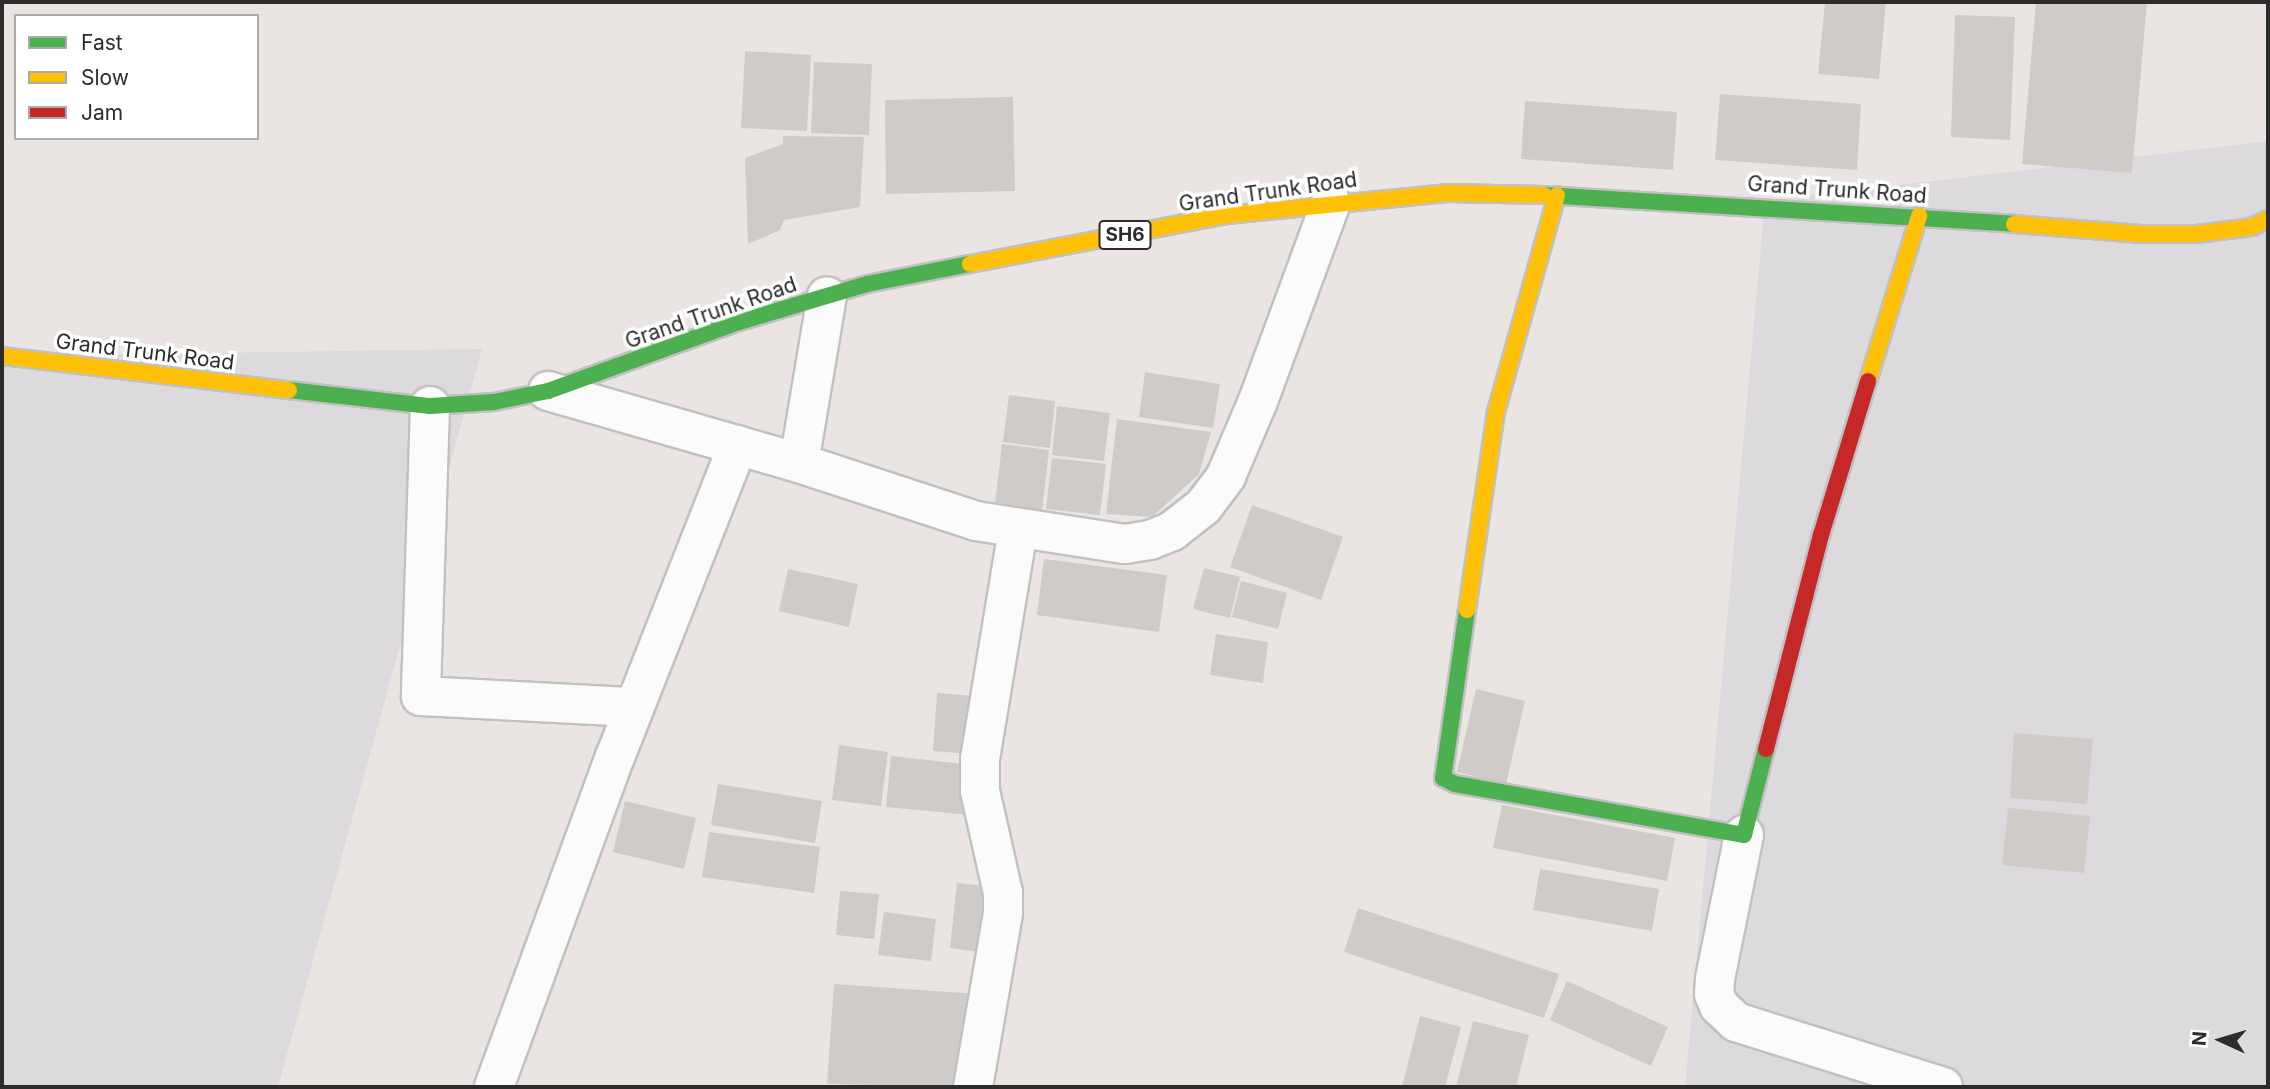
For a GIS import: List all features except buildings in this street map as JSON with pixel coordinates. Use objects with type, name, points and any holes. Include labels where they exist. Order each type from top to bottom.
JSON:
[{"type":"main road","name":"Grand Trunk Road","points":[[2,356],[430,406],[494,402],[548,391],[739,322],[867,284],[1227,215],[1449,193],[1557,195],[1919,216],[2142,234],[2196,234],[2263,227]]},
{"type":"main road","points":[[1557,195],[1496,412],[1443,778],[1455,784],[1744,835],[1821,535],[1919,216]]},
{"type":"street","points":[[548,391],[799,463],[939,511],[1018,529],[1125,544],[1150,540],[1172,531],[1203,507],[1226,476],[1258,401],[1331,203]]},
{"type":"street","points":[[799,463],[827,296]]},
{"type":"street","points":[[430,406],[421,696],[635,707]]},
{"type":"street","points":[[494,1087],[635,707],[738,445]]},
{"type":"street","points":[[973,1087],[1003,913],[1003,893],[980,791],[980,759],[1018,529]]},
{"type":"street","points":[[1744,835],[1715,979],[1714,994],[1719,1006],[1736,1023],[1943,1087]]},
{"type":"shaded area","points":[[2268,141],[2268,1087],[1685,1087],[1765,201]]},
{"type":"shaded area","points":[[482,349],[278,1087],[2,1087],[2,356]]},
{"type":"traffic: fast","points":[[1544,195],[2014,224]]},
{"type":"traffic: fast","points":[[289,390],[430,406],[494,402],[548,391],[739,322],[867,284],[970,264]]},
{"type":"traffic: fast","points":[[1467,610],[1443,778],[1455,784],[1744,835],[1766,749]]},
{"type":"traffic: slow","points":[[970,264],[1227,215],[1449,193],[1544,195]]},
{"type":"traffic: slow","points":[[1467,610],[1496,412],[1557,195]]},
{"type":"traffic: slow","points":[[1868,381],[1919,216]]},
{"type":"traffic: slow","points":[[2014,224],[2142,234],[2196,234],[2252,227],[2268,219]]},
{"type":"traffic: slow","points":[[2,356],[289,390]]},
{"type":"traffic: jam","points":[[1766,749],[1821,535],[1868,381]]}]
